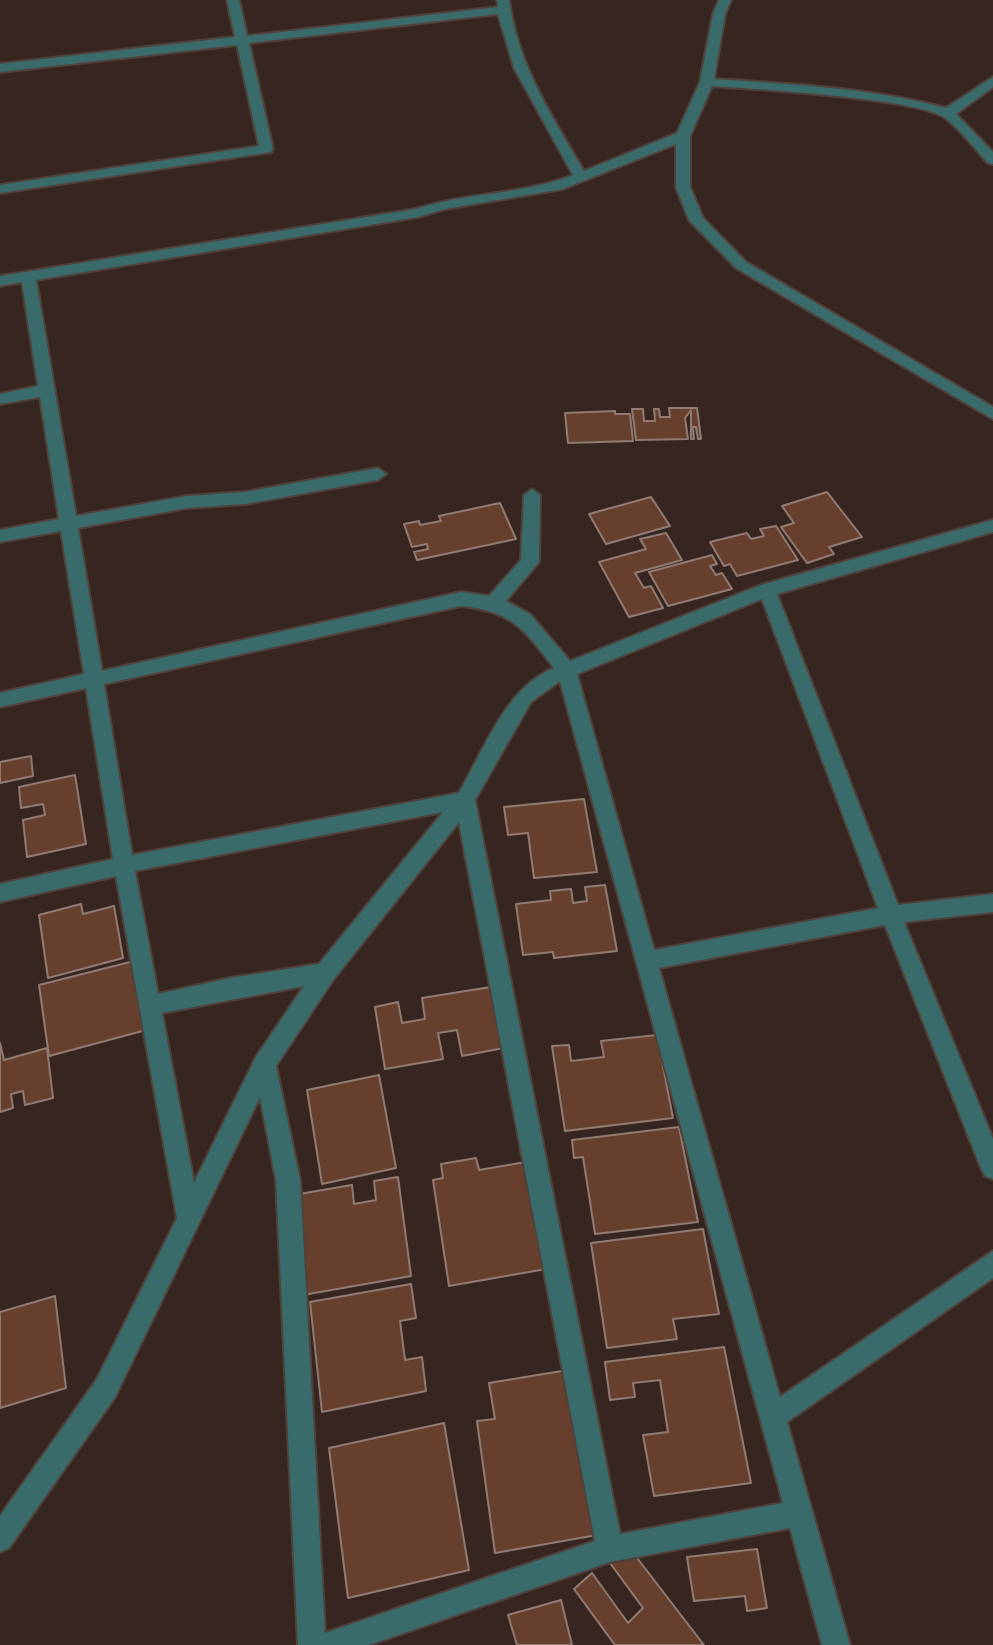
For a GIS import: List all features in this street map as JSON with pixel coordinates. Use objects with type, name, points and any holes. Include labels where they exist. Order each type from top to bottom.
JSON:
[{"type":"street","points":[[0,189],[266,149],[233,0]]},
{"type":"street","points":[[725,0],[719,14],[707,82],[683,136],[683,187],[696,220],[741,265],[993,414]]},
{"type":"street","points":[[0,68],[503,5],[511,42],[529,87],[581,177]]},
{"type":"street","points":[[948,113],[993,81]]},
{"type":"street","points":[[707,82],[812,90],[915,104],[948,113],[993,160]]},
{"type":"street","points":[[0,281],[418,213],[442,205],[558,186],[683,136]]},
{"type":"street","points":[[28,276],[124,865],[189,1220]]},
{"type":"street","points":[[0,399],[47,390]]},
{"type":"street","points":[[0,536],[187,502],[245,498],[378,474]]},
{"type":"street","points":[[495,601],[530,562],[532,495]]},
{"type":"street","points":[[0,1539],[106,1388],[264,1064],[325,973],[465,800],[524,697],[545,679],[566,669],[767,590],[993,526]]},
{"type":"street","points":[[767,590],[891,915],[993,1168]]},
{"type":"street","points":[[0,700],[461,599],[495,601],[521,614],[566,669],[836,1645]]},
{"type":"street","points":[[0,893],[124,865],[465,800]]},
{"type":"street","points":[[465,800],[610,1549]]},
{"type":"street","points":[[647,961],[891,915],[993,903]]},
{"type":"street","points":[[150,1006],[230,988],[325,973]]},
{"type":"street","points":[[264,1064],[288,1180],[312,1645]]},
{"type":"street","points":[[773,1417],[993,1263]]},
{"type":"street","points":[[329,1645],[610,1549],[799,1513]]},
{"type":"building","points":[[669,408],[697,408],[701,439],[698,439],[696,427],[693,427],[694,439],[691,439],[691,410],[685,418],[688,439],[636,440],[632,409],[643,409],[644,421],[655,421],[654,409],[659,409],[660,417],[670,417]]},
{"type":"building","points":[[615,411],[615,414],[630,414],[633,441],[568,443],[565,413]]},
{"type":"building","points":[[827,492],[862,537],[829,547],[834,554],[807,563],[781,527],[794,523],[782,506]]},
{"type":"building","points":[[651,497],[670,526],[606,544],[589,514]]},
{"type":"building","points":[[500,503],[516,539],[417,560],[414,552],[428,549],[427,544],[412,547],[404,524],[441,521],[439,516]]},
{"type":"building","points":[[776,526],[798,560],[737,576],[730,564],[724,566],[710,542],[747,533],[751,539],[764,536],[760,529]]},
{"type":"building","points":[[666,533],[682,560],[635,573],[644,588],[651,586],[663,608],[629,617],[599,562],[646,549],[640,539]]},
{"type":"building","points":[[712,555],[717,564],[710,566],[716,575],[722,573],[732,589],[668,606],[649,572]]},
{"type":"building","points":[[31,756],[33,776],[0,783],[0,762]]},
{"type":"building","points":[[75,775],[86,844],[27,857],[23,820],[45,815],[43,804],[21,808],[19,787]]},
{"type":"building","points":[[584,799],[597,872],[534,878],[528,833],[508,835],[504,807]]},
{"type":"building","points":[[605,885],[617,951],[554,958],[553,952],[523,955],[516,904],[551,900],[550,891],[571,889],[573,903],[587,901],[585,887]]},
{"type":"building","points":[[81,904],[83,914],[114,906],[123,958],[48,978],[39,915]]},
{"type":"building","points":[[138,960],[150,1029],[49,1056],[39,985]]},
{"type":"building","points":[[497,986],[509,1047],[462,1056],[457,1030],[438,1033],[443,1059],[385,1069],[375,1007],[398,1002],[402,1023],[425,1019],[422,998]]},
{"type":"building","points":[[657,1035],[673,1118],[565,1131],[552,1046],[569,1045],[571,1061],[604,1057],[601,1041]]},
{"type":"building","points":[[0,1043],[4,1060],[47,1048],[53,1098],[25,1105],[23,1091],[11,1094],[13,1108],[0,1112]]},
{"type":"building","points":[[379,1075],[396,1168],[322,1184],[307,1090]]},
{"type":"building","points":[[679,1127],[698,1222],[595,1234],[583,1157],[574,1158],[572,1140]]},
{"type":"building","points":[[476,1158],[479,1170],[526,1162],[546,1269],[449,1286],[433,1180],[443,1178],[441,1164]]},
{"type":"building","points":[[398,1177],[411,1276],[303,1295],[293,1195],[352,1185],[354,1204],[376,1200],[374,1181]]},
{"type":"building","points":[[703,1229],[719,1314],[673,1319],[677,1339],[607,1348],[591,1243]]},
{"type":"building","points":[[411,1284],[416,1318],[400,1321],[405,1360],[422,1357],[426,1391],[322,1412],[310,1302]]},
{"type":"building","points":[[55,1296],[66,1388],[0,1408],[0,1312]]},
{"type":"building","points":[[724,1347],[751,1483],[654,1496],[643,1435],[668,1432],[660,1380],[633,1383],[635,1397],[610,1400],[605,1362]]},
{"type":"building","points":[[568,1370],[597,1535],[495,1553],[477,1421],[495,1419],[489,1383]]},
{"type":"building","points":[[444,1423],[469,1570],[348,1598],[329,1448]]},
{"type":"building","points":[[757,1549],[767,1608],[747,1611],[745,1596],[694,1601],[687,1557]]},
{"type":"building","points":[[634,1554],[704,1645],[615,1645],[574,1589],[592,1573],[628,1623],[643,1608],[610,1563]]},
{"type":"building","points":[[561,1600],[572,1645],[517,1645],[508,1615]]}]
